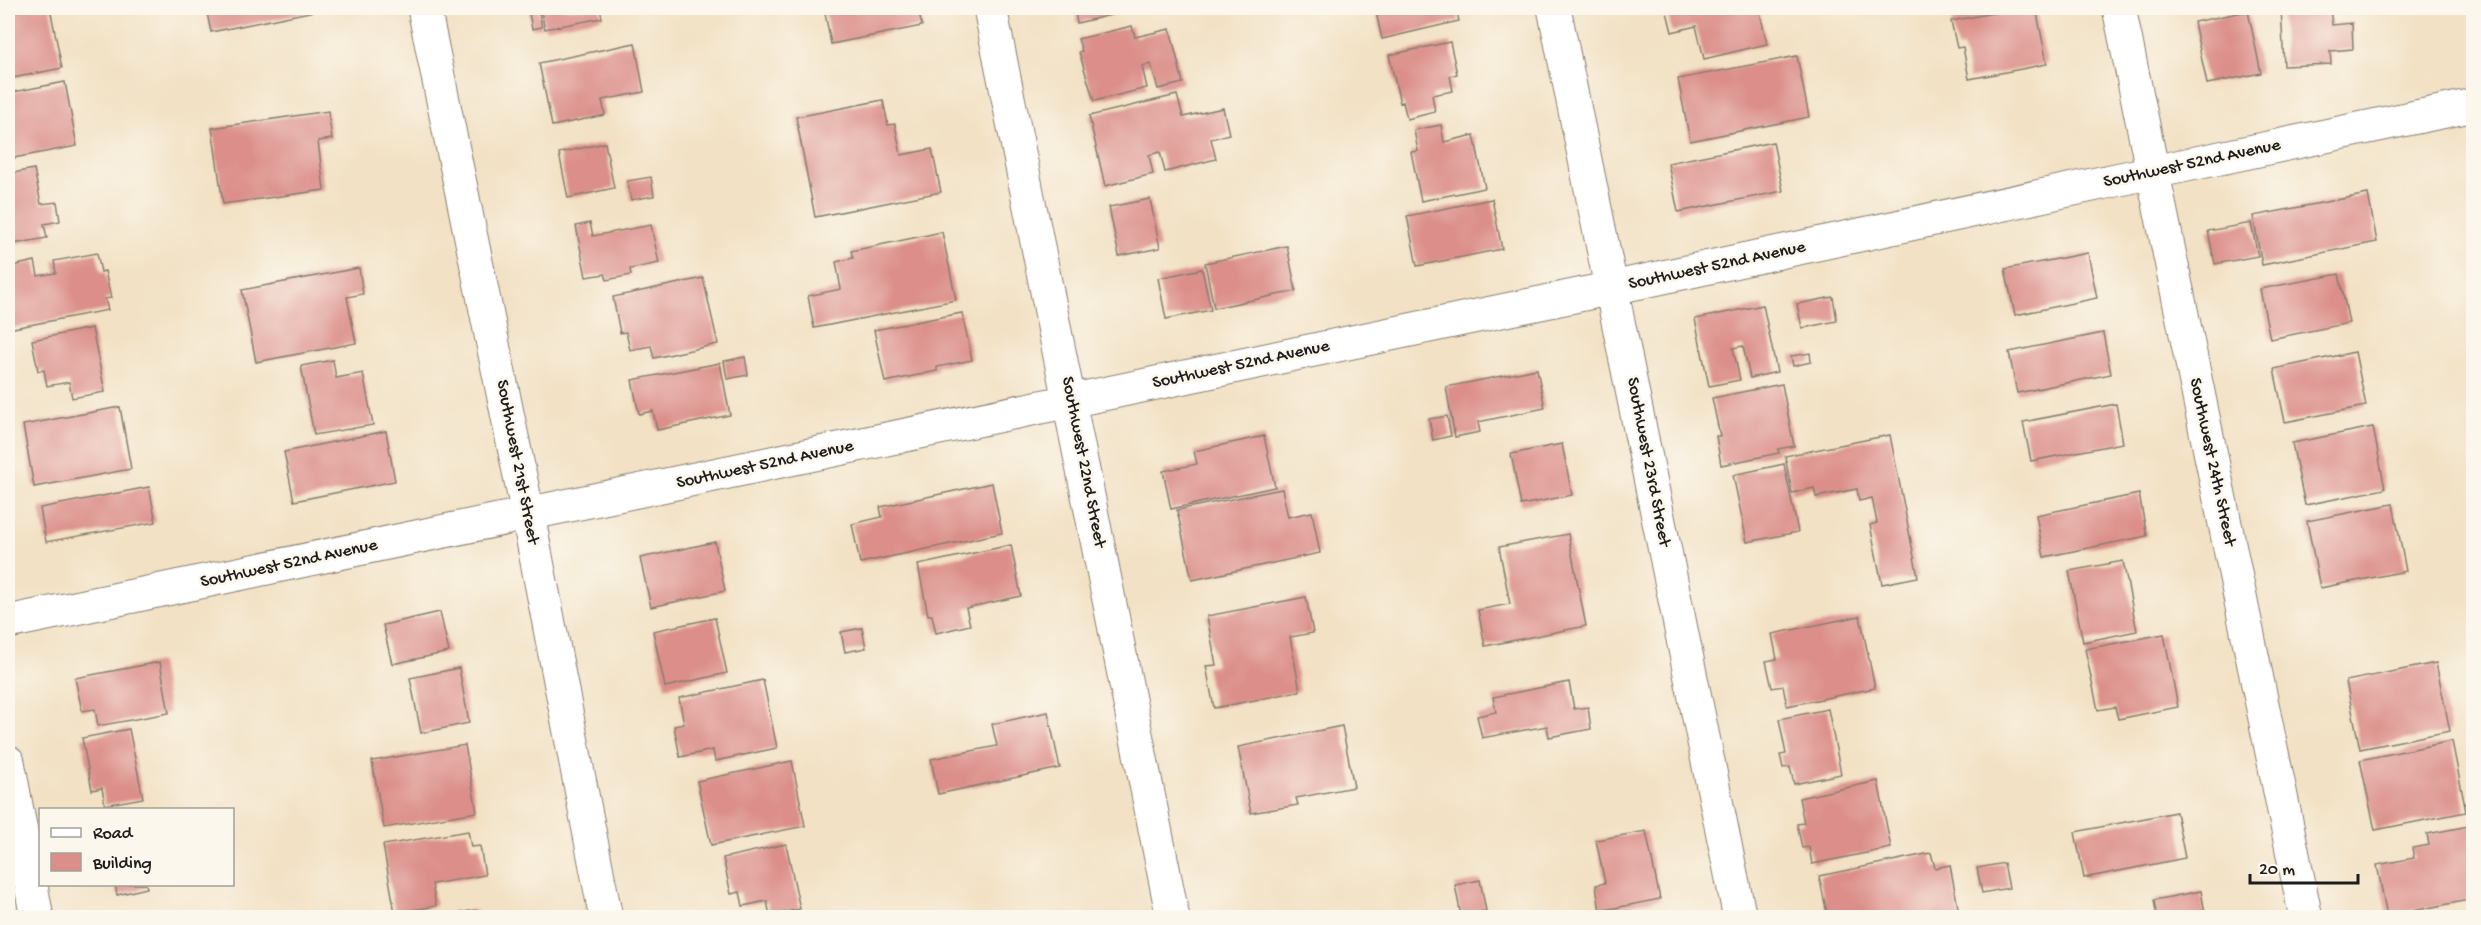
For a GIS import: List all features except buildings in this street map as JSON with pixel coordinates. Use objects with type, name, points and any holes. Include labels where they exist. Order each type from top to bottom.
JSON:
[{"type":"street","name":"Southwest 21st Street","points":[[424,8],[528,515],[606,918]]},
{"type":"street","name":"Southwest 22nd Street","points":[[990,8],[1071,400],[1173,918]]},
{"type":"street","name":"Southwest 23rd Street","points":[[1554,8],[1740,918]]},
{"type":"street","name":"Southwest 24th Street","points":[[2119,8],[2306,918]]},
{"type":"street","name":"Southwest 52nd Avenue","points":[[8,622],[1612,288],[2153,171],[2474,105]]},
{"type":"street","points":[[8,762],[37,918]]}]
